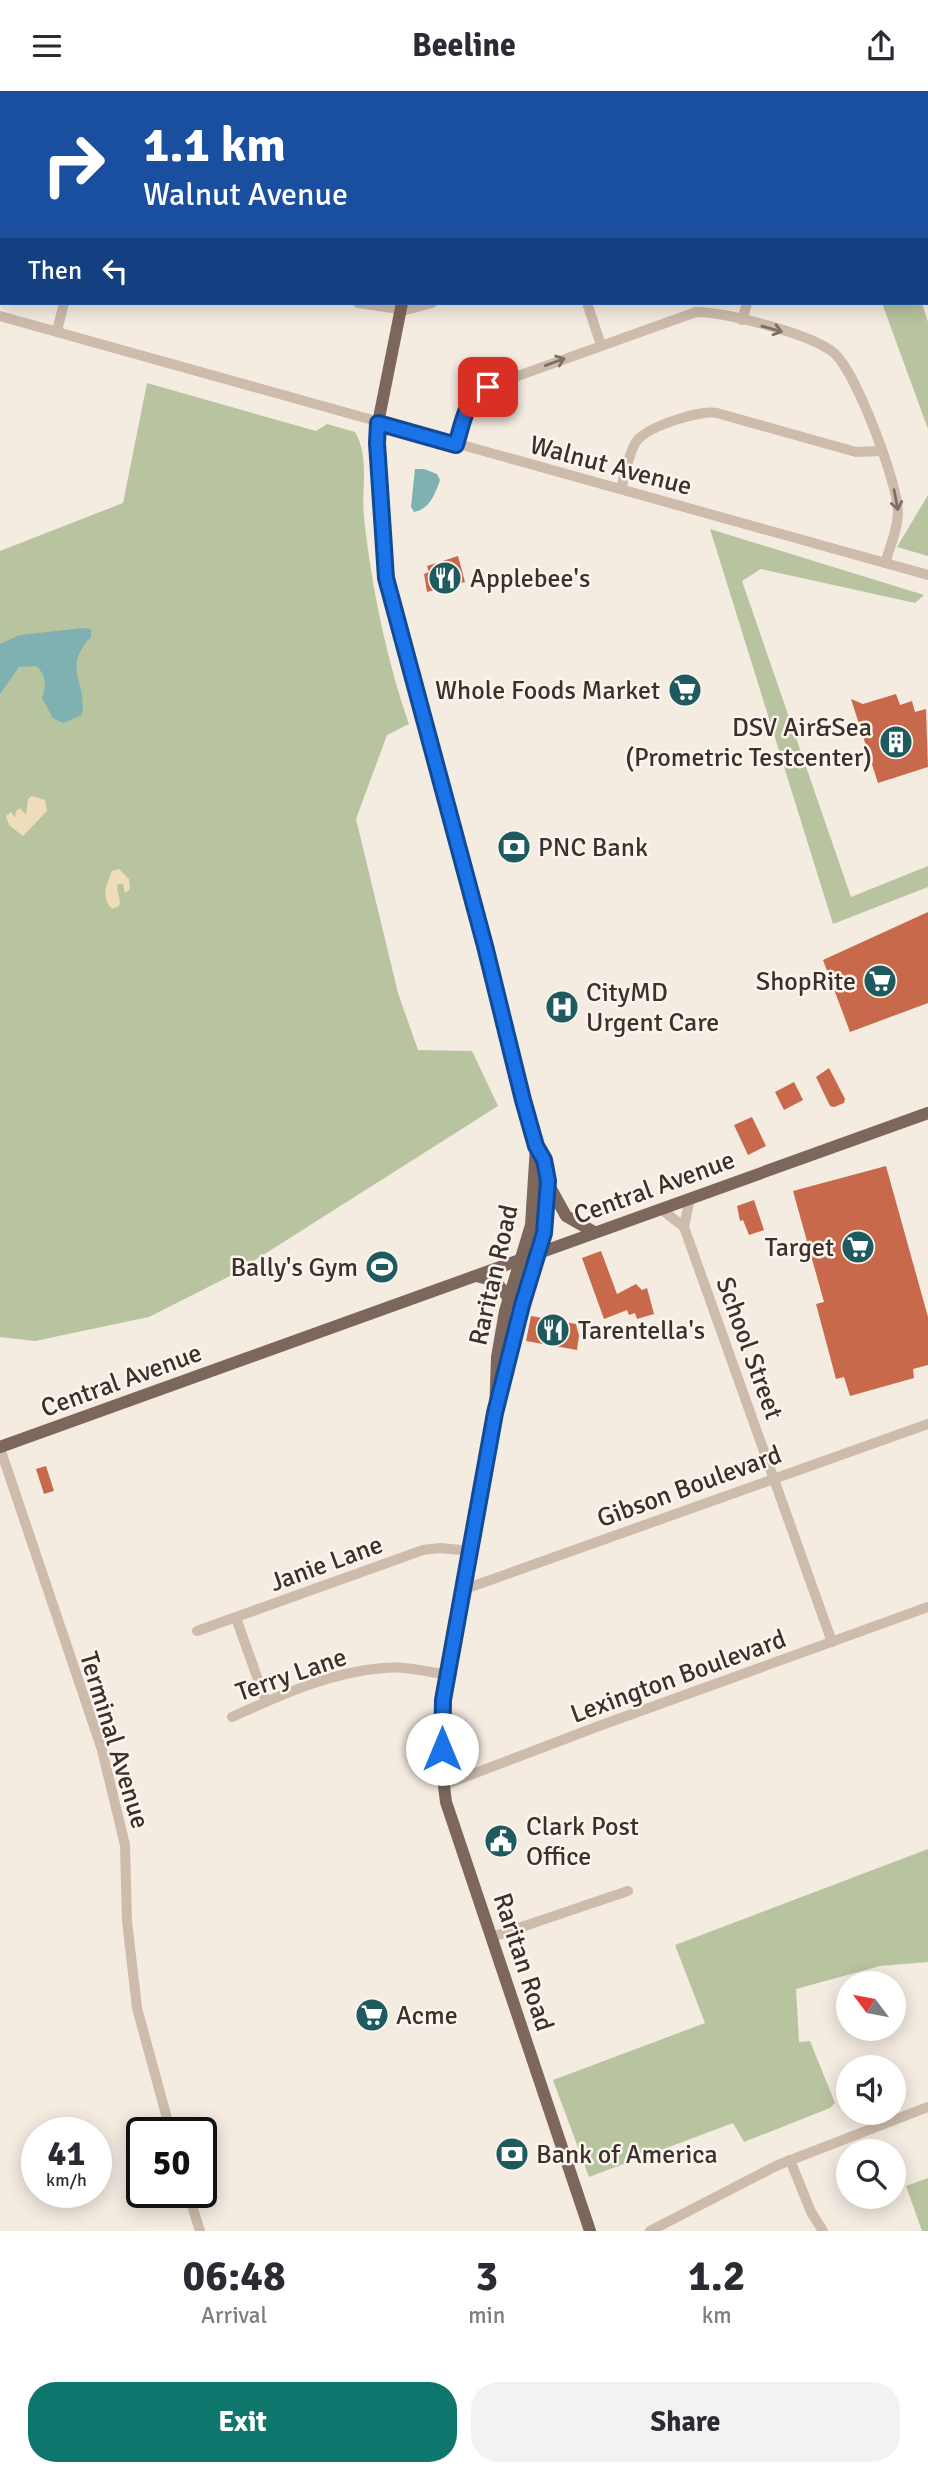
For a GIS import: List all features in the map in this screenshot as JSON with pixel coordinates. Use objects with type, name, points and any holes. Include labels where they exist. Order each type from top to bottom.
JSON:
[{"type":"main road","name":"Raritan Road","points":[[401,306],[378,423],[380,515],[386,578],[536,1146],[544,1160],[548,1181],[546,1220],[495,1413],[448,1675],[441,1732],[444,1786],[446,1802],[590,2231]]},
{"type":"main road","name":"Central Avenue","points":[[0,1448],[928,1113]]},
{"type":"main road","name":"Raritan Road","points":[[495,1413],[497,1357],[508,1298],[532,1215],[536,1146]]},
{"type":"main road","points":[[548,1181],[566,1216],[594,1232]]},
{"type":"main road","points":[[477,1276],[493,1281],[503,1288],[508,1298]]},
{"type":"street","points":[[57,331],[64,305]]},
{"type":"street","points":[[588,305],[601,345]]},
{"type":"street","points":[[742,320],[746,305]]},
{"type":"street","points":[[456,445],[474,394],[696,312],[712,312],[742,320],[811,340],[838,357],[864,407],[898,508],[897,523],[885,563]]},
{"type":"street","name":"Walnut Avenue","points":[[0,316],[928,575]]},
{"type":"street","points":[[621,489],[632,450],[641,436],[701,413],[718,414],[856,452],[880,451]]},
{"type":"street","points":[[661,1209],[684,1227],[690,1198]]},
{"type":"street","name":"School Street","points":[[684,1227],[832,1642]]},
{"type":"street","name":"Gibson Boulevard","points":[[465,1589],[928,1424]]},
{"type":"street","name":"Terminal Avenue","points":[[0,1448],[87,1713],[102,1750],[116,1800],[125,1845],[132,1979],[137,2008],[167,2117]]},
{"type":"street","name":"Janie Lane","points":[[197,1630],[423,1550],[440,1548],[471,1551]]},
{"type":"street","name":"Lexington Boulevard","points":[[444,1786],[599,1726],[928,1607]]},
{"type":"street","points":[[236,1618],[266,1702]]},
{"type":"street","name":"Terry Lane","points":[[232,1717],[346,1673],[410,1668],[448,1675]]},
{"type":"street","points":[[492,1937],[628,1891]]},
{"type":"street","points":[[650,2231],[790,2160],[928,2107]]},
{"type":"street","points":[[790,2160],[811,2212],[823,2231]]},
{"type":"street","points":[[193,2208],[200,2231]]},
{"type":"green space","points":[[883,305],[923,305],[928,322],[928,429]]},
{"type":"green space","points":[[147,383],[316,431],[327,424],[355,432],[360,442],[364,462],[363,506],[371,569],[387,648],[409,724],[387,735],[356,819],[398,993],[418,1050],[472,1051],[498,1106],[230,1276],[149,1317],[35,1341],[0,1337],[0,551],[123,503]]},
{"type":"green space","points":[[928,495],[928,556],[897,547]]},
{"type":"green space","points":[[710,529],[924,595],[915,603],[761,569],[742,581],[851,897],[928,866],[928,887],[833,924]]},
{"type":"green space","points":[[928,1849],[928,1962],[880,1966],[862,1971],[836,1971],[836,1978],[796,1989],[799,2042],[810,2041],[835,2103],[830,2108],[744,2142],[733,2123],[589,2177],[553,2080],[705,2023],[675,1945]]},
{"type":"green space","points":[[928,2178],[928,2231],[922,2231],[906,2186]]},
{"type":"sand","points":[[32,796],[45,800],[47,811],[23,836],[9,825],[6,816],[11,812],[15,818],[16,811],[20,808],[26,815],[28,799]]},
{"type":"sand","points":[[119,869],[129,879],[130,889],[125,893],[123,884],[118,884],[119,906],[112,909],[106,899],[106,890],[112,871]]},
{"type":"water","points":[[415,469],[437,474],[440,480],[428,504],[414,512],[411,507]]},
{"type":"water","points":[[91,629],[91,637],[78,658],[82,715],[63,723],[53,718],[42,698],[45,681],[36,666],[19,667],[0,694],[0,644],[20,635]]},
{"type":"building","name":"Applebee's","points":[[458,556],[465,582],[427,592],[424,574],[429,572],[427,566]]},
{"type":"building","name":"DSV Air&Sea (Prometric Testcenter)","points":[[896,694],[900,705],[912,701],[915,712],[926,709],[928,767],[878,783],[851,699],[863,704]]},
{"type":"building","name":"PNC Bank","points":[[524,835],[529,852],[504,859],[500,842]]},
{"type":"building","name":"ShopRite","points":[[928,912],[928,1003],[850,1032],[823,960]]},
{"type":"building","points":[[829,1068],[845,1099],[844,1103],[834,1107],[830,1106],[816,1077]]},
{"type":"building","points":[[794,1082],[803,1100],[784,1110],[775,1092]]},
{"type":"building","points":[[752,1117],[766,1146],[748,1155],[734,1125]]},
{"type":"building","name":"Target","points":[[886,1166],[928,1317],[928,1365],[913,1369],[914,1378],[850,1396],[844,1377],[836,1379],[816,1304],[824,1302],[793,1191]]},
{"type":"building","points":[[754,1200],[764,1230],[749,1235],[743,1220],[740,1221],[737,1206]]},
{"type":"building","points":[[601,1251],[617,1294],[636,1284],[642,1290],[647,1288],[654,1314],[637,1319],[635,1313],[629,1315],[627,1310],[604,1319],[582,1258]]},
{"type":"building","name":"Tarentella's","points":[[531,1316],[576,1324],[579,1336],[577,1350],[526,1341]]},
{"type":"building","points":[[46,1466],[54,1491],[44,1494],[36,1469]]},
{"type":"place","name":"Applebee's","points":[[445,578]]},
{"type":"place","name":"Whole Foods Market","points":[[685,690]]},
{"type":"place","name":"DSV Air&Sea (Prometric Testcenter)","points":[[896,742]]},
{"type":"place","name":"PNC Bank","points":[[514,847]]},
{"type":"place","name":"ShopRite","points":[[880,981]]},
{"type":"place","name":"CityMD Urgent Care","points":[[562,1007]]},
{"type":"place","name":"Target","points":[[858,1247]]},
{"type":"place","name":"Bally's Gym","points":[[382,1267]]},
{"type":"place","name":"Tarentella's","points":[[553,1330]]},
{"type":"place","name":"Clark Post Office","points":[[501,1841]]},
{"type":"place","name":"Acme","points":[[372,2015]]},
{"type":"place","name":"Bank of America","points":[[512,2154]]},
{"type":"route","points":[[442,1749],[443,1700],[495,1413],[522,1305],[544,1233],[548,1181],[546,1166],[536,1146],[523,1100],[485,946],[386,578],[377,443],[378,423],[456,445],[474,394],[488,387]]}]
